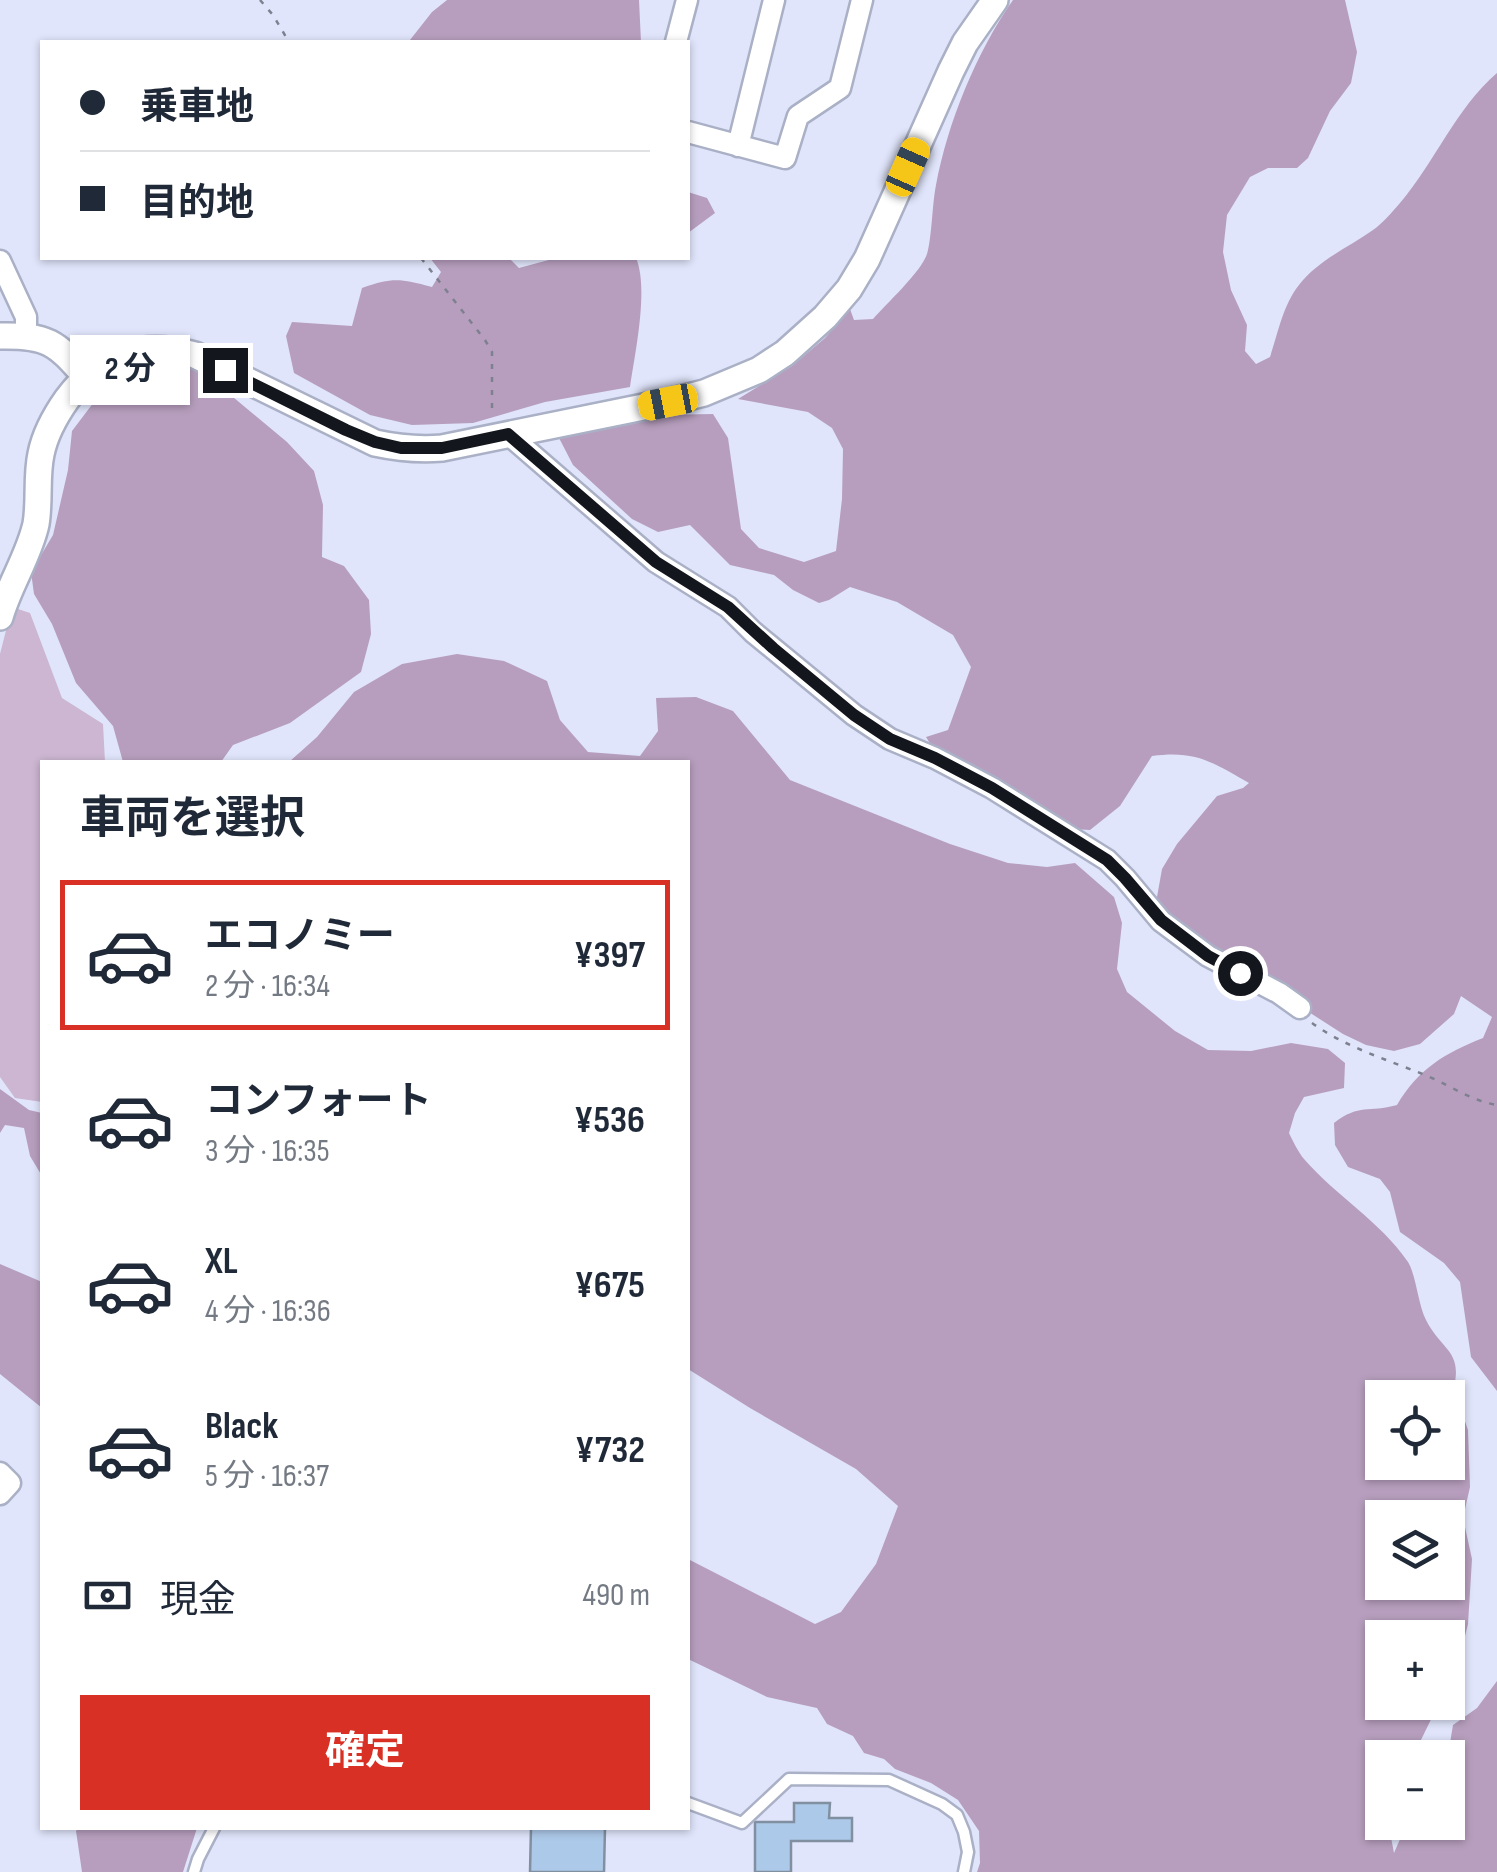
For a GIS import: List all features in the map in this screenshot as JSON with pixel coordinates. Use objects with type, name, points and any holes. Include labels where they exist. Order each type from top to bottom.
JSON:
[{"type":"street","points":[[677,40],[687,0]]},
{"type":"street","points":[[738,146],[774,0]]},
{"type":"street","points":[[690,133],[785,158],[798,116],[840,88],[862,0]]},
{"type":"street","points":[[0,617],[36,524],[41,454],[48,432],[58,412],[86,377],[123,354],[172,349],[195,355],[375,442],[422,449],[668,402],[704,393],[758,370],[785,353],[849,289],[867,259],[951,71],[989,3]]},
{"type":"street","points":[[2,270],[26,317],[26,335]]},
{"type":"street","points":[[0,336],[26,335],[49,341],[86,377]]},
{"type":"street","points":[[500,436],[656,562],[728,607],[854,715],[890,739],[992,788],[1107,860],[1161,920],[1208,956],[1300,1008]]},
{"type":"street","points":[[0,1474],[10,1483],[0,1494]]},
{"type":"lane","points":[[690,1804],[742,1823],[789,1780],[889,1780],[957,1815],[968,1852],[964,1872]]},
{"type":"lane","points":[[194,1872],[213,1830]]},
{"type":"path","points":[[260,0],[288,40]]},
{"type":"path","points":[[423,260],[492,352],[500,436]]},
{"type":"path","points":[[1300,1008],[1327,1034],[1482,1103],[1497,1105]]},
{"type":"shaded area","points":[[447,0],[639,0],[641,40],[410,40]]},
{"type":"shaded area","points":[[1013,0],[1345,0],[1357,52],[1351,83],[1330,111],[1308,158],[1297,168],[1268,168],[1250,177],[1227,215],[1223,252],[1231,290],[1247,325],[1245,351],[1256,364],[1270,357],[1285,310],[1306,276],[1387,217],[1413,187],[1469,102],[1497,73],[1497,1391],[1471,1357],[1460,1282],[1444,1263],[1400,1232],[1390,1192],[1380,1179],[1348,1167],[1335,1145],[1334,1123],[1358,1111],[1397,1105],[1414,1081],[1434,1064],[1483,1038],[1492,1017],[1461,996],[1454,1014],[1420,1044],[1394,1051],[1366,1045],[1206,946],[1172,944],[1161,929],[1157,897],[1162,869],[1177,844],[1217,796],[1249,783],[1203,759],[1152,756],[1120,806],[1090,830],[1072,829],[934,750],[926,737],[948,730],[971,667],[953,635],[897,602],[850,587],[819,603],[774,575],[730,565],[690,525],[658,532],[632,519],[573,465],[558,436],[660,415],[713,414],[728,438],[741,529],[759,548],[804,562],[836,551],[843,449],[832,428],[808,412],[738,399],[792,366],[825,338],[850,309],[854,320],[873,319],[918,270],[927,254],[936,185],[956,113],[987,42]]},
{"type":"shaded area","points":[[690,193],[707,198],[715,213],[690,232]]},
{"type":"shaded area","points":[[432,260],[511,260],[519,268],[549,260],[637,260],[641,303],[630,387],[545,402],[473,423],[412,425],[370,415],[294,373],[286,336],[292,322],[352,326],[362,288],[397,280],[432,287],[441,272]]},
{"type":"shaded area","points":[[170,363],[203,372],[287,442],[314,471],[323,505],[322,557],[344,566],[369,600],[371,634],[361,672],[290,723],[233,745],[222,760],[122,760],[113,726],[76,683],[52,624],[34,594],[31,572],[53,535],[68,470],[72,431],[100,394],[139,368]]},
{"type":"shaded area","points":[[12,607],[30,613],[62,698],[103,724],[105,760],[40,760],[40,1102],[15,1098],[0,1077],[0,654]]},
{"type":"shaded area","points":[[457,654],[504,661],[547,681],[560,720],[588,752],[640,756],[658,731],[656,698],[696,697],[733,711],[790,780],[1008,863],[1047,867],[1075,863],[1114,897],[1122,923],[1117,969],[1127,992],[1175,1031],[1208,1050],[1251,1051],[1291,1043],[1328,1049],[1345,1063],[1344,1088],[1304,1097],[1289,1133],[1304,1159],[1384,1234],[1408,1262],[1426,1320],[1450,1353],[1456,1369],[1455,1380],[1365,1380],[1365,1480],[1465,1480],[1465,1421],[1468,1430],[1470,1487],[1465,1509],[1465,1500],[1365,1500],[1365,1600],[1465,1600],[1465,1527],[1472,1559],[1465,1636],[1465,1620],[1365,1620],[1365,1720],[1431,1720],[1421,1740],[1365,1740],[1365,1840],[1392,1840],[1394,1853],[1400,1840],[1465,1840],[1465,1740],[1450,1740],[1453,1725],[1477,1708],[1497,1681],[1497,1872],[977,1872],[979,1831],[958,1800],[931,1783],[895,1769],[884,1759],[864,1753],[853,1736],[827,1724],[817,1708],[767,1697],[690,1660],[690,1560],[815,1624],[841,1612],[876,1564],[898,1506],[856,1469],[690,1370],[690,760],[291,760],[317,737],[354,692],[402,664]]},
{"type":"shaded area","points":[[0,1089],[29,1110],[40,1113],[40,1173],[30,1156],[24,1128],[5,1125],[0,1133]]},
{"type":"shaded area","points":[[0,1264],[40,1281],[40,1406],[0,1374]]},
{"type":"shaded area","points":[[196,1830],[183,1872],[82,1872],[76,1831]]},
{"type":"building","points":[[794,1803],[830,1803],[829,1818],[852,1818],[852,1841],[791,1841],[791,1872],[755,1872],[755,1822],[794,1822]]},
{"type":"building","points":[[531,1830],[605,1830],[604,1872],[530,1872]]},
{"type":"route","points":[[225,370],[346,430],[401,448],[442,448],[508,434],[656,562],[728,607],[854,715],[890,739],[992,788],[1107,860],[1161,920],[1208,956],[1240,973]]}]
